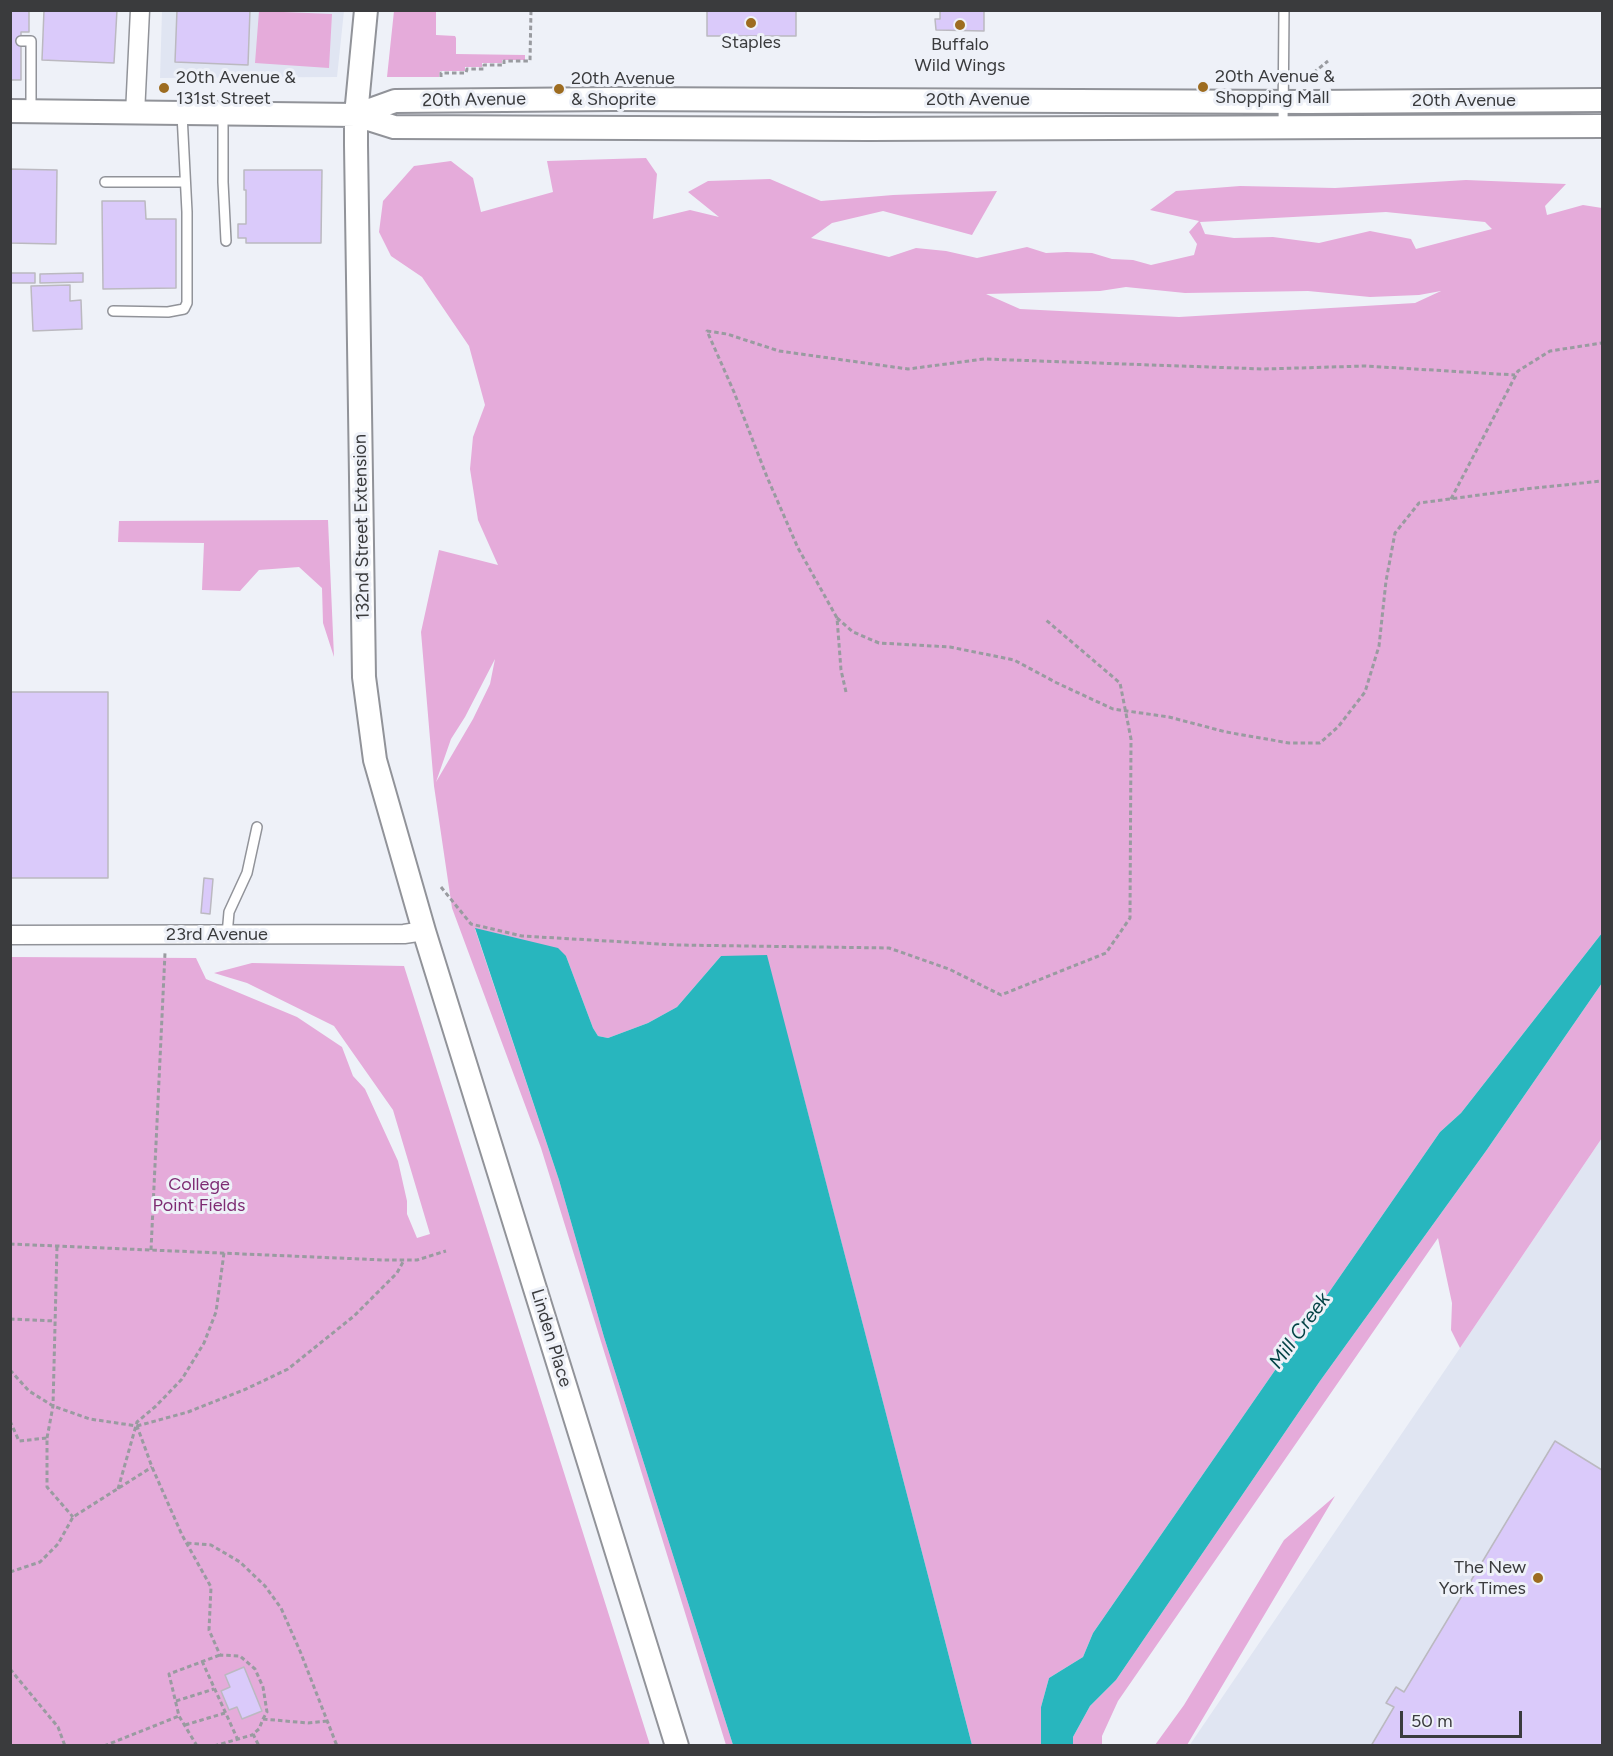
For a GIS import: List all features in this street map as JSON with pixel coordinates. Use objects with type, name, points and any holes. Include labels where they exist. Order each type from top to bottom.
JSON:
[{"type":"street","points":[[135,114],[140,10]]},
{"type":"street","name":"132nd Street Extension","points":[[366,10],[356,116],[364,677],[375,760],[424,931]]},
{"type":"street","name":"20th Avenue","points":[[356,116],[395,101],[613,99],[1284,102],[1602,100]]},
{"type":"street","name":"20th Avenue","points":[[21,111],[356,116],[394,127],[671,129],[1602,126]]},
{"type":"street","name":"23rd Avenue","points":[[10,935],[404,934],[424,931]]},
{"type":"street","name":"Linden Place","points":[[424,931],[677,1746]]},
{"type":"lane","points":[[1283,127],[1284,10]]},
{"type":"lane","points":[[21,41],[31,41],[26,57],[21,111]]},
{"type":"lane","points":[[113,311],[168,312],[184,309],[187,303],[182,114]]},
{"type":"lane","points":[[223,114],[226,241]]},
{"type":"lane","points":[[105,183],[185,182]]},
{"type":"lane","points":[[227,935],[229,912],[246,873],[257,827]]},
{"type":"path","points":[[441,77],[441,73],[466,73],[467,69],[484,69],[484,65],[504,66],[504,62],[530,62],[531,10]]},
{"type":"path","points":[[1308,78],[1328,62]]},
{"type":"path","points":[[1515,375],[1365,366],[1264,369],[984,359],[908,369],[779,351],[727,334],[707,331],[798,548],[837,618],[853,632],[879,643],[950,647],[1014,660],[1113,709],[1169,717],[1226,732],[1289,743],[1320,743],[1338,727],[1365,692],[1379,646],[1386,581],[1395,533],[1419,503],[1602,481]]},
{"type":"path","points":[[1451,499],[1518,371],[1550,351],[1602,343]]},
{"type":"path","points":[[837,618],[841,670],[846,692]]},
{"type":"path","points":[[441,887],[471,924],[522,936],[676,945],[889,948],[949,969],[1001,995],[1106,953],[1130,918],[1131,739],[1120,683],[1046,620]]},
{"type":"path","points":[[151,1250],[165,953]]},
{"type":"path","points":[[10,1244],[404,1260],[417,1260],[446,1251]]},
{"type":"path","points":[[57,1246],[53,1406],[47,1438],[47,1487],[73,1518]]},
{"type":"path","points":[[118,1489],[137,1422],[182,1379],[204,1343],[216,1312],[224,1253]]},
{"type":"path","points":[[10,1370],[29,1391],[53,1406],[90,1419],[137,1426],[188,1412],[288,1369],[354,1316],[397,1273],[404,1260]]},
{"type":"path","points":[[10,1319],[55,1321]]},
{"type":"path","points":[[10,1421],[19,1441],[47,1438]]},
{"type":"path","points":[[137,1426],[152,1467],[187,1543],[211,1587],[209,1630],[220,1655]]},
{"type":"path","points":[[10,1572],[40,1562],[58,1544],[73,1518],[152,1467]]},
{"type":"path","points":[[187,1543],[211,1545],[240,1562],[265,1586],[281,1608],[337,1746]]},
{"type":"path","points":[[197,1746],[179,1716],[169,1674],[220,1655],[240,1656],[255,1669],[263,1687],[267,1712],[262,1719],[260,1729],[253,1734],[214,1746]]},
{"type":"path","points":[[202,1662],[237,1738]]},
{"type":"path","points":[[10,1669],[58,1727],[65,1746]]},
{"type":"path","points":[[175,1701],[214,1689]]},
{"type":"path","points":[[185,1725],[225,1713]]},
{"type":"path","points":[[104,1746],[179,1716]]},
{"type":"path","points":[[262,1719],[308,1723],[327,1721]]},
{"type":"path","points":[[253,1734],[259,1746]]},
{"type":"shaded area","points":[[162,11],[344,11],[337,77],[160,78]]},
{"type":"shaded area","points":[[1602,1138],[1602,1745],[1189,1746],[1460,1348]]},
{"type":"green space","points":[[259,11],[332,14],[329,68],[255,63]]},
{"type":"green space","points":[[394,11],[436,11],[436,35],[455,36],[456,54],[525,55],[525,60],[482,63],[482,67],[465,67],[465,71],[440,71],[439,77],[387,77]]},
{"type":"green space","points":[[646,158],[657,174],[653,219],[690,210],[719,217],[688,192],[708,181],[770,179],[821,201],[893,195],[997,191],[972,235],[883,211],[832,223],[811,238],[889,257],[916,248],[946,251],[977,258],[1027,247],[1046,253],[1092,253],[1112,259],[1133,260],[1151,265],[1194,255],[1197,244],[1189,232],[1199,221],[1150,210],[1176,191],[1240,186],[1335,188],[1466,180],[1566,184],[1545,206],[1547,215],[1583,205],[1602,208],[1602,933],[1461,1113],[1440,1132],[1093,1633],[1083,1657],[1049,1678],[1041,1707],[1041,1745],[972,1745],[800,1083],[721,956],[677,1007],[648,1023],[608,1038],[598,1036],[593,1028],[566,956],[475,929],[559,1180],[604,1337],[733,1745],[726,1745],[541,1148],[452,908],[434,786],[421,632],[439,550],[498,565],[478,520],[470,469],[473,437],[485,405],[469,346],[422,277],[391,256],[379,232],[383,201],[414,166],[451,161],[473,178],[481,212],[553,192],[547,161]],"holes":[[[1386,212],[1485,222],[1492,229],[1416,249],[1411,239],[1370,231],[1319,243],[1273,237],[1234,238],[1205,234],[1200,222]],[[1126,287],[1185,293],[1308,291],[1370,297],[1419,295],[1441,291],[1415,303],[1179,317],[1020,309],[986,294],[1100,291]],[[495,659],[490,684],[473,719],[436,782],[451,739]]]},
{"type":"green space","points":[[328,520],[334,657],[323,623],[322,588],[299,567],[259,570],[240,591],[202,590],[204,543],[118,542],[119,521]]},
{"type":"green space","name":"College Point Fields","points":[[11,957],[196,958],[206,979],[297,1017],[342,1047],[353,1076],[365,1089],[398,1161],[407,1201],[407,1214],[417,1238],[430,1234],[393,1110],[334,1026],[247,983],[214,973],[252,963],[404,966],[650,1745],[11,1745]]},
{"type":"green space","points":[[1602,983],[1602,1138],[1460,1348],[1451,1330],[1452,1303],[1438,1238],[1118,1701],[1102,1736],[1102,1745],[1073,1745],[1073,1737],[1090,1706],[1116,1680],[1320,1381],[1486,1151]]},
{"type":"green space","points":[[1335,1496],[1187,1745],[1155,1745],[1184,1705],[1284,1540]]},
{"type":"water","points":[[475,928],[558,948],[566,956],[593,1028],[598,1036],[608,1038],[648,1023],[677,1007],[721,956],[767,955],[972,1745],[733,1745],[604,1337],[559,1180]]},
{"type":"water","points":[[1602,933],[1602,983],[1486,1151],[1320,1381],[1116,1680],[1090,1706],[1073,1737],[1073,1745],[1041,1745],[1041,1707],[1049,1678],[1083,1657],[1093,1633],[1440,1132],[1461,1113]]},
{"type":"building","points":[[10,10],[29,10],[29,32],[21,32],[21,80],[10,80]]},
{"type":"building","points":[[44,10],[117,10],[114,63],[42,60]]},
{"type":"building","points":[[177,10],[250,10],[248,65],[175,62]]},
{"type":"building","name":"Staples","points":[[707,10],[796,10],[796,36],[707,36]]},
{"type":"building","name":"Buffalo Wild Wings","points":[[940,10],[984,10],[984,31],[936,30],[935,19],[940,19]]},
{"type":"building","points":[[10,169],[57,170],[56,244],[10,243]]},
{"type":"building","points":[[244,170],[322,170],[321,243],[246,243],[246,238],[238,238],[238,224],[246,224]]},
{"type":"building","points":[[102,201],[145,201],[146,219],[176,219],[176,288],[103,289]]},
{"type":"building","points":[[10,273],[35,273],[35,283],[10,283]]},
{"type":"building","points":[[83,273],[83,282],[40,283],[40,274]]},
{"type":"building","points":[[70,285],[70,301],[81,300],[82,329],[33,331],[31,286]]},
{"type":"building","points":[[10,692],[108,692],[108,878],[10,878]]},
{"type":"building","points":[[204,878],[213,879],[210,914],[201,913]]},
{"type":"building","name":"The New York Times","points":[[1555,1441],[1602,1470],[1602,1746],[1371,1746],[1394,1707],[1386,1703],[1396,1687],[1404,1692]]},
{"type":"building","points":[[244,1667],[262,1711],[242,1719],[237,1707],[229,1710],[221,1691],[230,1687],[225,1675]]},
{"type":"place","name":"Staples","points":[[751,23]]},
{"type":"place","name":"Buffalo Wild Wings","points":[[960,25]]},
{"type":"place","name":"20th Avenue & Shopping Mall","points":[[1203,87]]},
{"type":"place","name":"20th Avenue & 131st Street","points":[[164,88]]},
{"type":"place","name":"20th Avenue & Shoprite","points":[[559,89]]},
{"type":"place","name":"The New York Times","points":[[1538,1578]]},
{"type":"water label","name":"Mill Creek","points":[[1300,1331]]}]
